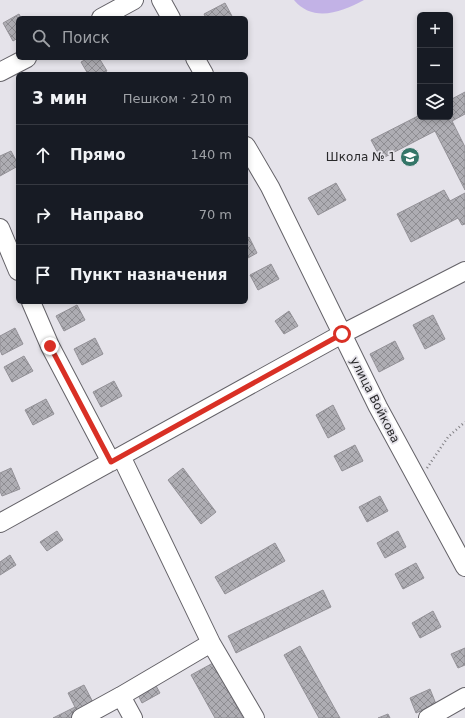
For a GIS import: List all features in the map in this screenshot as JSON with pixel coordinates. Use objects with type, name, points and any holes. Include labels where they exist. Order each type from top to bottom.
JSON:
[{"type":"street","points":[[105,16],[134,0]]},
{"type":"street","points":[[161,0],[170,16]]},
{"type":"street","points":[[0,72],[23,60]]},
{"type":"street","points":[[196,60],[203,72]]},
{"type":"street","name":"улица Войкова","points":[[248,150],[270,188],[378,407],[465,567]]},
{"type":"street","points":[[0,228],[16,266]]},
{"type":"street","points":[[0,522],[342,334],[465,271]]},
{"type":"street","points":[[32,304],[50,346],[116,459],[211,643],[254,718]]},
{"type":"street","points":[[81,718],[211,643]]},
{"type":"street","points":[[121,696],[133,718]]},
{"type":"street","points":[[428,718],[465,697]]},
{"type":"path","points":[[423,490],[428,465],[448,437],[465,422]]},
{"type":"shaded area","points":[[294,0],[364,0],[337,11],[319,13],[302,7]]},
{"type":"building","points":[[225,3],[232,16],[205,16],[204,14]]},
{"type":"building","points":[[19,14],[20,16],[16,16],[16,39],[13,41],[3,23]]},
{"type":"building","points":[[84,60],[100,60],[107,71],[87,72],[81,62]]},
{"type":"building","points":[[465,92],[465,114],[452,121],[465,147],[465,190],[435,131],[381,159],[371,140],[417,117],[417,120],[453,120],[453,98]]},
{"type":"building","points":[[11,151],[16,160],[16,167],[0,176],[0,156]]},
{"type":"building","points":[[336,183],[346,200],[318,215],[308,198]]},
{"type":"building","points":[[444,190],[450,201],[465,193],[465,224],[462,225],[458,218],[411,242],[397,214]]},
{"type":"building","points":[[249,237],[257,253],[248,258]]},
{"type":"building","points":[[271,264],[279,279],[258,290],[250,275]]},
{"type":"building","points":[[77,305],[85,320],[64,331],[56,316]]},
{"type":"building","points":[[289,311],[298,326],[284,334],[275,321]]},
{"type":"building","points":[[433,315],[445,339],[425,349],[413,325]]},
{"type":"building","points":[[15,328],[23,344],[2,355],[0,350],[0,336]]},
{"type":"building","points":[[95,338],[103,354],[82,365],[74,349]]},
{"type":"building","points":[[395,341],[404,359],[379,372],[370,354]]},
{"type":"building","points":[[24,356],[33,371],[12,382],[4,367]]},
{"type":"building","points":[[114,381],[122,396],[101,407],[93,392]]},
{"type":"building","points":[[46,399],[54,414],[33,425],[25,410]]},
{"type":"building","points":[[333,405],[345,429],[328,438],[316,415]]},
{"type":"building","points":[[355,445],[363,461],[342,471],[334,456]]},
{"type":"building","points":[[11,468],[20,489],[2,496],[0,491],[0,473]]},
{"type":"building","points":[[183,468],[216,512],[201,524],[168,480]]},
{"type":"building","points":[[380,496],[388,511],[367,522],[359,507]]},
{"type":"building","points":[[57,531],[63,540],[47,551],[40,542]]},
{"type":"building","points":[[398,531],[406,547],[385,558],[377,543]]},
{"type":"building","points":[[275,543],[285,561],[225,594],[215,577]]},
{"type":"building","points":[[10,555],[16,565],[0,575],[0,562]]},
{"type":"building","points":[[416,563],[424,578],[403,589],[395,574]]},
{"type":"building","points":[[323,590],[331,607],[236,653],[228,636]]},
{"type":"building","points":[[433,611],[441,627],[420,638],[412,623]]},
{"type":"building","points":[[300,646],[340,718],[319,718],[284,655]]},
{"type":"building","points":[[465,648],[465,665],[458,668],[451,654]]},
{"type":"building","points":[[213,663],[243,718],[215,718],[191,675]]},
{"type":"building","points":[[155,684],[160,693],[142,703],[137,693]]},
{"type":"building","points":[[84,685],[96,708],[77,718],[53,718],[75,707],[68,693]]},
{"type":"building","points":[[430,689],[436,704],[416,713],[410,698]]},
{"type":"building","points":[[388,714],[390,718],[378,718]]},
{"type":"place","name":"Школа № 1","points":[[410,157]]},
{"type":"route","points":[[50,346],[111,462],[342,334]]}]
